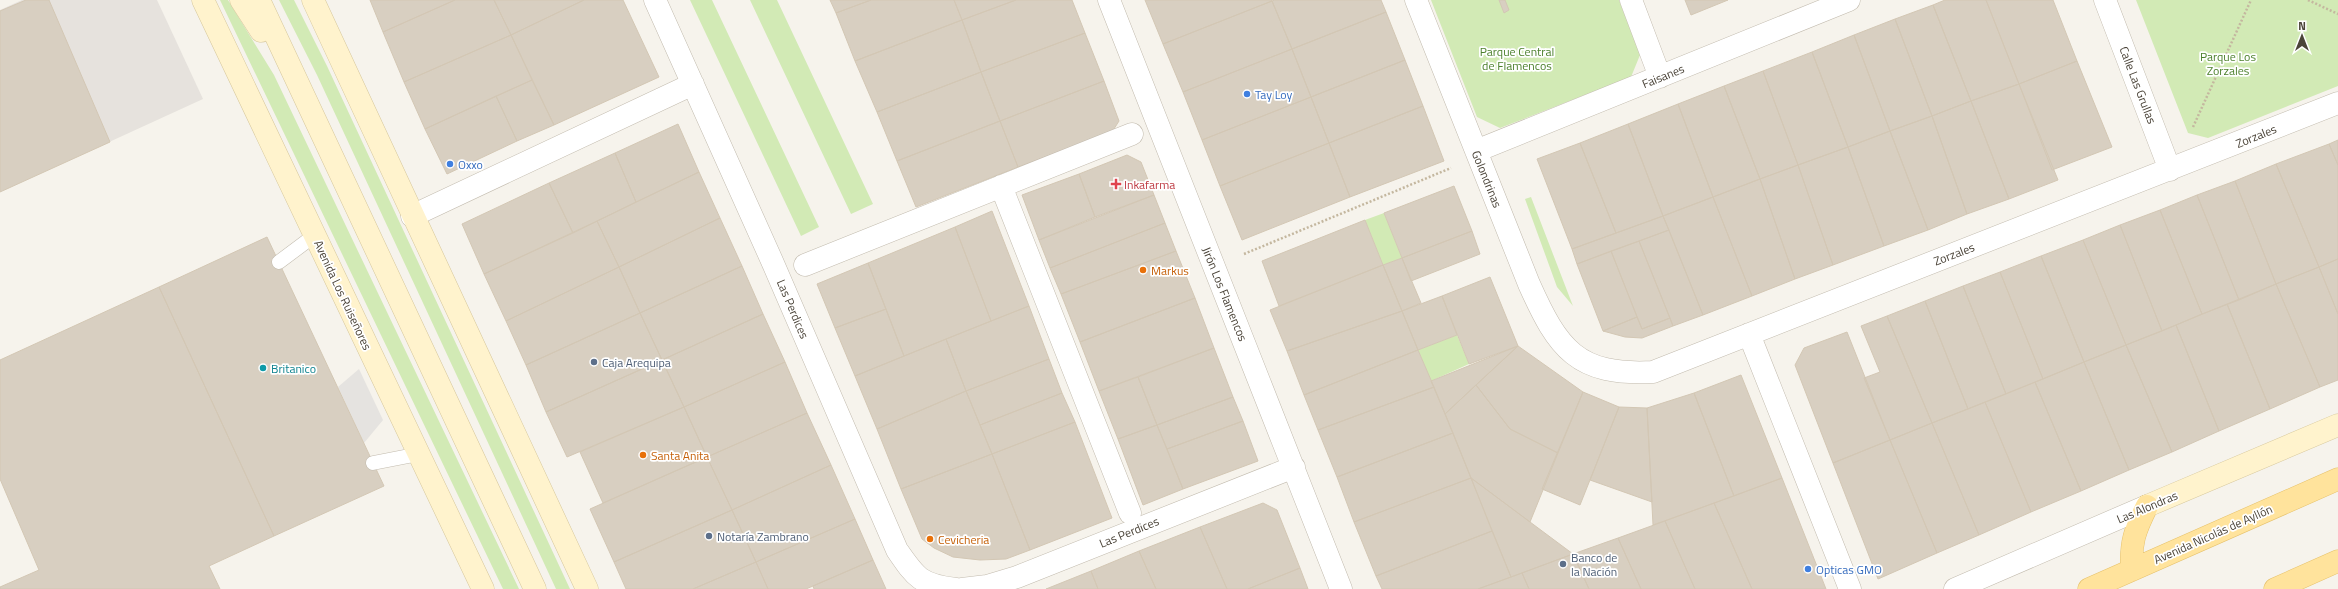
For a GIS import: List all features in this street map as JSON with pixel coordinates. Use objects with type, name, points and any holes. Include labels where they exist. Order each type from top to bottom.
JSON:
[{"type":"main road","name":"Avenida Los Ruiseñores","points":[[203,0],[483,589]]},
{"type":"main road","points":[[240,0],[298,86]]},
{"type":"main road","points":[[259,0],[535,589]]},
{"type":"main road","points":[[313,0],[412,216],[587,589]]},
{"type":"main road","name":"Las Alondras","points":[[2147,506],[2338,425]]},
{"type":"main road","name":"Avenida Nicolás de Ayllón","points":[[2089,589],[2338,479]]},
{"type":"main road","points":[[2132,570],[2131,553],[2133,534],[2147,506]]},
{"type":"main road","points":[[2275,589],[2338,561]]},
{"type":"street","name":"Las Perdices","points":[[655,0],[772,260],[897,550],[913,574],[932,586],[956,589]]},
{"type":"street","name":"Jirón Los Flamencos","points":[[1109,0],[1341,589]]},
{"type":"street","name":"Golondrinas","points":[[1416,0],[1544,318],[1570,351]]},
{"type":"street","points":[[1631,0],[1660,77]]},
{"type":"street","name":"Faisanes","points":[[1476,151],[1850,0]]},
{"type":"street","name":"Calle Las Grullas","points":[[2105,0],[2170,170]]},
{"type":"street","points":[[412,216],[693,84]]},
{"type":"street","name":"Zorzales","points":[[1570,351],[1587,364],[1607,371],[1628,373],[1653,372],[2338,104]]},
{"type":"street","points":[[805,265],[1132,134]]},
{"type":"street","points":[[1001,186],[1130,513]]},
{"type":"street","points":[[1749,334],[1850,589]]},
{"type":"street","name":"Las Perdices","points":[[962,589],[987,586],[1017,577],[1294,467]]},
{"type":"street","name":"Las Alondras","points":[[1955,589],[2147,506]]},
{"type":"lane","points":[[280,262],[314,235]]},
{"type":"lane","points":[[373,463],[419,454]]},
{"type":"path","points":[[2192,130],[2251,0]]},
{"type":"path","points":[[2308,0],[2338,14]]},
{"type":"path","points":[[1244,254],[1452,168]]},
{"type":"shaded area","points":[[22,0],[157,0],[203,99],[0,192],[0,10]]},
{"type":"shaded area","points":[[359,369],[383,420],[364,443],[338,387]]},
{"type":"green space","points":[[220,0],[228,0],[274,75],[519,589],[503,589]]},
{"type":"green space","points":[[279,0],[294,0],[327,66],[570,589],[556,589],[317,75]]},
{"type":"green space","points":[[690,0],[712,0],[819,227],[801,236]]},
{"type":"green space","points":[[750,0],[777,0],[873,204],[851,214]]},
{"type":"green space","name":"Parque Central de Flamencos","points":[[1431,0],[1619,0],[1640,55],[1631,77],[1500,128],[1477,117]]},
{"type":"green space","name":"Parque Los Zorzales","points":[[2136,0],[2338,0],[2338,86],[2208,138],[2188,133]]},
{"type":"green space","points":[[1531,197],[1573,306],[1557,287],[1525,199]]},
{"type":"green space","points":[[1384,213],[1402,258],[1383,265],[1365,220]]},
{"type":"green space","points":[[1457,335],[1469,364],[1431,381],[1418,350]]},
{"type":"building","points":[[26,0],[49,0],[110,142],[0,192],[0,11]]},
{"type":"building","points":[[370,0],[455,0],[383,32]]},
{"type":"building","points":[[455,0],[494,0],[511,35],[404,82],[383,32]]},
{"type":"building","points":[[494,0],[584,0],[511,35]]},
{"type":"building","points":[[584,0],[623,0],[659,77],[554,125],[511,35]]},
{"type":"building","points":[[830,0],[871,0],[836,13]]},
{"type":"building","points":[[871,0],[954,0],[962,20],[855,61],[836,13]]},
{"type":"building","points":[[954,0],[1016,0],[962,20]]},
{"type":"building","points":[[1016,0],[1072,0],[1085,33],[981,72],[962,20]]},
{"type":"building","points":[[1145,0],[1272,0],[1272,1],[1163,44]]},
{"type":"building","points":[[1381,0],[1386,12],[1292,49],[1272,1]]},
{"type":"building","points":[[1499,0],[1505,0],[1509,10],[1504,13]]},
{"type":"building","points":[[1685,0],[1728,0],[1691,15]]},
{"type":"building","points":[[1945,0],[1986,0],[2019,84],[1971,101],[1933,5]]},
{"type":"building","points":[[1986,0],[2053,0],[2077,61],[2019,84]]},
{"type":"building","points":[[1272,1],[1292,49],[1183,92],[1163,44]]},
{"type":"building","points":[[1933,5],[1971,101],[1932,116],[1895,19]]},
{"type":"building","points":[[1386,12],[1405,60],[1311,97],[1292,49]]},
{"type":"building","points":[[1895,19],[1932,116],[1890,131],[1854,35]]},
{"type":"building","points":[[962,20],[981,72],[877,112],[855,61]]},
{"type":"building","points":[[1085,33],[1104,81],[1000,121],[981,72]]},
{"type":"building","points":[[511,35],[532,80],[425,129],[404,82]]},
{"type":"building","points":[[1854,35],[1890,131],[1848,147],[1812,52]]},
{"type":"building","name":"Tay Loy","points":[[1292,49],[1311,97],[1202,140],[1183,92]]},
{"type":"building","points":[[1812,52],[1848,147],[1798,165],[1763,71]]},
{"type":"building","points":[[1405,60],[1423,106],[1329,143],[1311,97]]},
{"type":"building","points":[[2077,61],[2112,147],[2052,170],[2019,84]]},
{"type":"building","points":[[1763,71],[1798,165],[1760,179],[1724,86]]},
{"type":"building","points":[[981,72],[1000,121],[897,161],[877,112]]},
{"type":"building","points":[[532,80],[554,125],[517,141],[496,96]]},
{"type":"building","points":[[1104,81],[1119,121],[1112,132],[1018,167],[1000,121]]},
{"type":"building","points":[[2019,84],[2058,180],[2009,199],[1971,101]]},
{"type":"building","points":[[1724,86],[1760,179],[1713,197],[1678,104]]},
{"type":"building","points":[[496,96],[517,141],[447,174],[425,129]]},
{"type":"building","points":[[1311,97],[1329,143],[1220,186],[1202,140]]},
{"type":"building","points":[[1971,101],[2009,199],[1967,214],[1932,116]]},
{"type":"building","points":[[1678,104],[1713,197],[1663,216],[1628,124]]},
{"type":"building","points":[[1423,106],[1444,161],[1350,197],[1329,143]]},
{"type":"building","points":[[1932,116],[1967,214],[1928,230],[1890,131]]},
{"type":"building","points":[[1000,121],[1018,167],[916,207],[897,161]]},
{"type":"building","points":[[678,124],[699,172],[636,202],[615,153]]},
{"type":"building","points":[[1628,124],[1663,216],[1616,233],[1580,143]]},
{"type":"building","points":[[1890,131],[1928,230],[1884,246],[1848,147]]},
{"type":"building","points":[[2338,140],[2338,165],[2329,144]]},
{"type":"building","points":[[1329,143],[1350,197],[1242,240],[1220,186]]},
{"type":"building","points":[[1580,143],[1616,233],[1572,249],[1537,159]]},
{"type":"building","points":[[2329,144],[2338,165],[2338,259],[2319,267],[2276,164]]},
{"type":"building","points":[[1848,147],[1884,246],[1833,265],[1798,165]]},
{"type":"building","points":[[615,153],[636,202],[573,233],[549,183]]},
{"type":"building","name":"Inkafarma","points":[[1127,155],[1141,162],[1154,195],[1095,217],[1079,174]]},
{"type":"building","points":[[2276,164],[2319,267],[2276,284],[2235,181]]},
{"type":"building","points":[[1798,165],[1833,265],[1795,279],[1760,179]]},
{"type":"building","points":[[699,172],[720,218],[619,267],[597,221]]},
{"type":"building","points":[[1079,174],[1095,217],[1039,240],[1022,195]]},
{"type":"building","points":[[1760,179],[1795,279],[1752,296],[1713,197]]},
{"type":"building","points":[[2235,181],[2276,284],[2239,300],[2197,195]]},
{"type":"building","points":[[549,183],[573,233],[484,274],[462,224]]},
{"type":"building","points":[[1454,186],[1472,231],[1402,258],[1384,213]]},
{"type":"building","points":[[1154,195],[1165,223],[1050,268],[1039,240]]},
{"type":"building","points":[[2197,195],[2239,300],[2202,314],[2160,210]]},
{"type":"building","points":[[1713,197],[1752,296],[1703,315],[1663,216]]},
{"type":"building","points":[[2160,210],[2202,314],[2162,331],[2120,225]]},
{"type":"building","points":[[992,211],[1029,306],[991,321],[955,227]]},
{"type":"building","points":[[1663,216],[1669,230],[1577,264],[1572,249]]},
{"type":"building","points":[[720,218],[742,266],[640,313],[619,267]]},
{"type":"building","points":[[1365,220],[1383,265],[1279,306],[1262,261]]},
{"type":"building","points":[[597,221],[619,267],[506,321],[484,274]]},
{"type":"building","points":[[1165,223],[1176,251],[1061,294],[1050,268]]},
{"type":"building","points":[[2120,225],[2162,331],[2126,345],[2083,240]]},
{"type":"building","points":[[955,227],[991,321],[904,356],[868,263]]},
{"type":"building","points":[[1669,230],[1703,315],[1673,326],[1639,241]]},
{"type":"building","points":[[1472,231],[1480,254],[1411,281],[1402,258]]},
{"type":"building","name":"Britanico","points":[[267,237],[384,486],[274,536],[159,287]]},
{"type":"building","points":[[2083,240],[2126,345],[2084,362],[2041,256]]},
{"type":"building","points":[[1639,241],[1670,318],[1642,329],[1611,251]]},
{"type":"building","points":[[1176,251],[1195,298],[1080,342],[1061,294]]},
{"type":"building","points":[[1611,251],[1637,317],[1603,331],[1577,264]]},
{"type":"building","points":[[2041,256],[2084,362],[2043,379],[2000,272]]},
{"type":"building","points":[[1402,258],[1421,303],[1402,311],[1383,265]]},
{"type":"building","points":[[2338,259],[2338,314],[2319,267]]},
{"type":"building","points":[[868,263],[886,309],[835,328],[817,284]]},
{"type":"building","points":[[1383,265],[1402,311],[1287,351],[1270,310]]},
{"type":"building","points":[[742,266],[763,314],[662,360],[640,313]]},
{"type":"building","points":[[619,267],[640,313],[526,365],[506,321]]},
{"type":"building","points":[[2319,267],[2338,314],[2338,380],[2320,387],[2276,284]]},
{"type":"building","points":[[2000,272],[2043,379],[2006,394],[1963,286]]},
{"type":"building","points":[[1490,277],[1518,346],[1469,364],[1442,296]]},
{"type":"building","points":[[2276,284],[2320,387],[2270,409],[2227,304]]},
{"type":"building","points":[[1963,286],[2006,394],[1968,409],[1925,301]]},
{"type":"building","points":[[159,287],[274,536],[209,566],[220,589],[0,589],[0,587],[39,570],[0,479],[0,360]]},
{"type":"building","points":[[1442,296],[1457,335],[1418,350],[1402,311]]},
{"type":"building","points":[[1195,298],[1214,348],[1099,391],[1080,342]]},
{"type":"building","points":[[1925,301],[1968,409],[1932,423],[1887,316]]},
{"type":"building","points":[[2227,304],[2270,409],[2219,431],[2176,325]]},
{"type":"building","points":[[1029,306],[1049,359],[966,391],[946,339]]},
{"type":"building","points":[[886,309],[904,356],[855,376],[835,328]]},
{"type":"building","points":[[1402,311],[1418,350],[1304,395],[1287,351]]},
{"type":"building","name":"Caja Arequipa","points":[[640,313],[662,360],[546,412],[526,365]]},
{"type":"building","points":[[763,314],[785,362],[684,407],[662,360]]},
{"type":"building","points":[[1887,316],[1932,423],[1890,440],[1864,378],[1880,372],[1861,326]]},
{"type":"building","points":[[1637,317],[1642,329],[1670,318],[1673,326],[1642,338],[1625,337],[1603,331]]},
{"type":"building","points":[[2176,325],[2219,431],[2172,452],[2126,345]]},
{"type":"building","points":[[1847,332],[1890,440],[1833,463],[1795,365],[1804,348]]},
{"type":"building","points":[[946,339],[966,391],[877,429],[855,376]]},
{"type":"building","points":[[2126,345],[2172,452],[2129,470],[2084,362]]},
{"type":"building","points":[[1518,346],[1476,385],[1445,414],[1431,381]]},
{"type":"building","points":[[1518,346],[1583,392],[1558,453],[1510,429],[1476,385]]},
{"type":"building","points":[[1214,348],[1233,397],[1157,425],[1138,377]]},
{"type":"building","points":[[1418,350],[1434,387],[1318,430],[1304,395]]},
{"type":"building","points":[[1049,359],[1062,393],[980,425],[966,391]]},
{"type":"building","points":[[662,360],[684,407],[567,457],[546,412]]},
{"type":"building","points":[[785,362],[807,413],[707,457],[684,407]]},
{"type":"building","points":[[2084,362],[2129,470],[2081,491],[2035,382]]},
{"type":"building","points":[[1741,375],[1782,478],[1734,496],[1694,393]]},
{"type":"building","points":[[1138,377],[1157,425],[1118,439],[1099,391]]},
{"type":"building","points":[[2035,382],[2081,491],[2031,512],[1985,402]]},
{"type":"building","points":[[1476,385],[1510,429],[1558,453],[1530,522],[1471,478],[1445,414]]},
{"type":"building","points":[[1434,387],[1453,433],[1337,477],[1318,430]]},
{"type":"building","points":[[966,391],[992,454],[901,489],[877,429]]},
{"type":"building","points":[[1583,392],[1619,407],[1580,505],[1542,489]]},
{"type":"building","points":[[1062,393],[1075,422],[992,454],[980,425]]},
{"type":"building","points":[[1694,393],[1734,496],[1653,525],[1647,408]]},
{"type":"building","points":[[1233,397],[1243,421],[1167,449],[1157,425]]},
{"type":"building","points":[[1985,402],[2031,512],[1979,535],[1932,423]]},
{"type":"building","name":"Santa Anita","points":[[684,407],[707,457],[603,503],[580,452]]},
{"type":"building","points":[[1619,407],[1647,408],[1652,502],[1590,480]]},
{"type":"building","points":[[807,413],[831,465],[732,510],[707,457]]},
{"type":"building","points":[[1243,421],[1258,461],[1183,489],[1167,449]]},
{"type":"building","points":[[1075,422],[1112,518],[1030,550],[992,454]]},
{"type":"building","points":[[1932,423],[1979,535],[1937,553],[1890,440]]},
{"type":"building","points":[[1157,425],[1183,489],[1143,505],[1118,439]]},
{"type":"building","points":[[1453,433],[1471,478],[1354,522],[1337,477]]},
{"type":"building","points":[[1890,440],[1937,553],[1878,579],[1833,463]]},
{"type":"building","points":[[992,454],[1030,550],[1006,559],[980,560],[953,557],[934,548],[922,539],[901,489]]},
{"type":"building","points":[[707,457],[732,510],[614,562],[590,509]]},
{"type":"building","points":[[831,465],[855,519],[756,562],[732,510]]},
{"type":"building","points":[[1471,478],[1492,531],[1376,576],[1354,522]]},
{"type":"building","points":[[1471,478],[1530,522],[1573,554],[1511,577]]},
{"type":"building","points":[[1782,478],[1826,589],[1752,589],[1714,503]]},
{"type":"building","points":[[1263,503],[1277,510],[1300,568],[1248,589],[1227,589],[1200,527]]},
{"type":"building","points":[[1714,503],[1752,589],[1695,589],[1665,521]]},
{"type":"building","name":"Notaría Zambrano","points":[[732,510],[756,562],[693,589],[626,589],[614,562]]},
{"type":"building","points":[[855,519],[873,560],[806,589],[768,589],[756,562]]},
{"type":"building","points":[[1665,521],[1695,589],[1641,589],[1618,538]]},
{"type":"building","points":[[1200,527],[1227,589],[1156,589],[1139,551]]},
{"type":"building","points":[[1492,531],[1511,577],[1478,589],[1382,589],[1376,576]]},
{"type":"building","points":[[1618,538],[1641,589],[1589,589],[1573,554]]},
{"type":"building","points":[[1139,551],[1156,589],[1098,589],[1091,571]]},
{"type":"building","name":"Banco de la Nación","points":[[1573,554],[1589,589],[1529,589],[1522,573]]},
{"type":"building","points":[[873,560],[886,589],[814,589],[813,586]]},
{"type":"building","points":[[756,562],[768,589],[693,589]]},
{"type":"building","points":[[1300,568],[1308,589],[1248,589]]},
{"type":"building","points":[[1091,571],[1098,589],[1046,589]]},
{"type":"building","points":[[1522,573],[1529,589],[1478,589]]},
{"type":"place","name":"Tay Loy","points":[[1247,94]]},
{"type":"place","name":"Oxxo","points":[[450,164]]},
{"type":"place","name":"Inkafarma","points":[[1116,184]]},
{"type":"place","name":"Markus","points":[[1143,270]]},
{"type":"place","name":"Caja Arequipa","points":[[594,362]]},
{"type":"place","name":"Britanico","points":[[263,368]]},
{"type":"place","name":"Santa Anita","points":[[643,455]]},
{"type":"place","name":"Notaría Zambrano","points":[[709,536]]},
{"type":"place","name":"Cevicheria","points":[[930,539]]},
{"type":"place","name":"Banco de la Nación","points":[[1563,564]]},
{"type":"place","name":"Opticas GMO","points":[[1808,569]]}]
